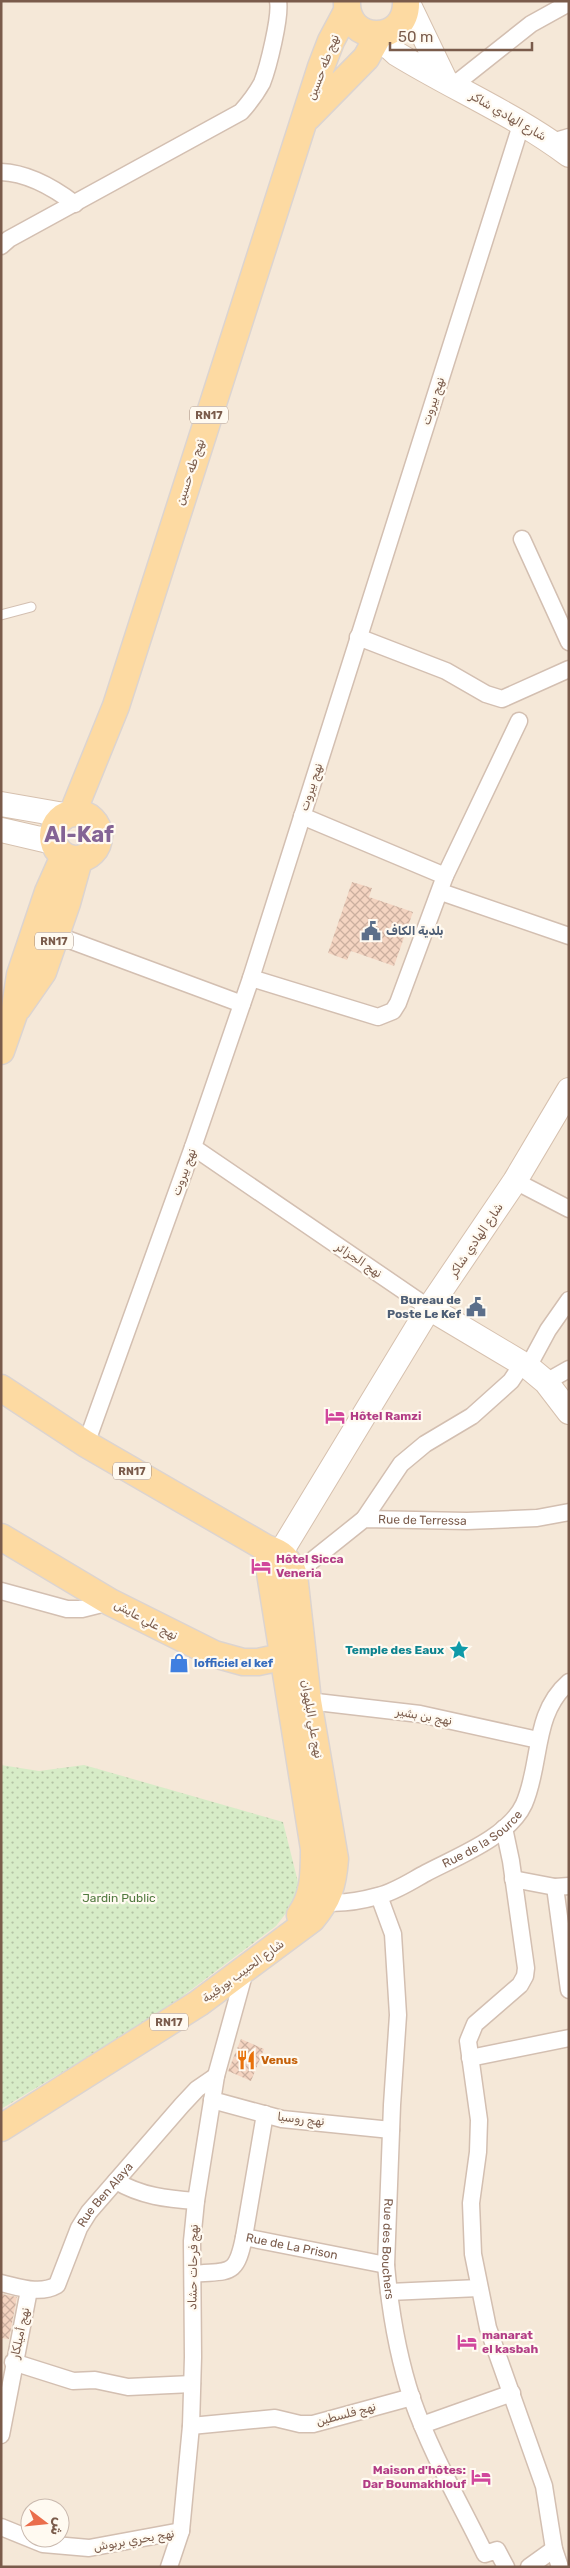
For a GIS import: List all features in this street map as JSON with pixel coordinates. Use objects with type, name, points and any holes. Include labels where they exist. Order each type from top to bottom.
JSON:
[{"type":"main road","name":"RN17","points":[[347,6],[356,26],[370,34],[380,35],[398,26],[403,18],[406,1]]},
{"type":"main road","points":[[406,1],[450,82]]},
{"type":"main road","name":"نهج طه حسين","points":[[77,816],[116,706],[302,123],[328,50],[347,6]]},
{"type":"main road","name":"شارع الهادي شاكر","points":[[380,35],[397,54],[450,82],[521,125],[563,145]]},
{"type":"main road","name":"نهج طه حسين","points":[[302,123],[366,58],[380,35]]},
{"type":"main road","points":[[1,804],[77,816]]},
{"type":"main road","name":"RN17","points":[[2,1044],[14,1014],[43,972],[56,935],[65,853],[52,832],[56,822],[77,816],[98,828],[100,838],[96,848],[89,856],[65,853]]},
{"type":"main road","points":[[1,830],[65,853]]},
{"type":"main road","name":"RN17","points":[[14,1014],[20,975],[48,892],[65,853]]},
{"type":"main road","name":"شارع الهادي شاكر","points":[[272,1555],[429,1308],[515,1181],[569,1090]]},
{"type":"main road","name":"نهج الجزائر","points":[[429,1308],[471,1335],[525,1365],[546,1382],[569,1412]]},
{"type":"main road","name":"RN17","points":[[1,1388],[86,1444],[272,1555]]},
{"type":"main road","name":"نهج علي عايش","points":[[1,1537],[110,1602],[214,1654],[243,1662],[258,1662],[293,1654]]},
{"type":"main road","name":"نهج علي البلهوان","points":[[317,1901],[313,1882],[314,1849],[293,1654],[294,1575],[287,1559],[272,1555],[293,1654],[308,1701],[335,1859],[333,1881],[317,1901]]},
{"type":"main road","name":"شارع الحبيب بورقيبة","points":[[1,2128],[242,1966],[317,1901]]},
{"type":"main road","name":"شارع الحبيب بورقيبة","points":[[1,2116],[242,1966]]},
{"type":"street","points":[[4,237],[75,204],[241,112],[253,98],[262,82],[273,42],[278,1]]},
{"type":"street","points":[[450,82],[531,24],[569,3]]},
{"type":"street","name":"نهج بيروت","points":[[86,1444],[194,1147],[251,978],[521,125]]},
{"type":"street","points":[[1,172],[31,179],[59,192],[75,204]]},
{"type":"street","points":[[522,539],[569,642]]},
{"type":"street","points":[[358,637],[446,671],[486,694],[502,699],[569,669]]},
{"type":"street","points":[[251,978],[378,1016],[386,1015],[392,1011],[398,1003],[441,892],[445,876],[519,721]]},
{"type":"street","points":[[302,816],[445,876]]},
{"type":"street","points":[[441,892],[569,936]]},
{"type":"street","points":[[56,935],[242,1004]]},
{"type":"street","name":"نهج الجزائر","points":[[194,1147],[429,1308]]},
{"type":"street","points":[[515,1181],[569,1209]]},
{"type":"street","points":[[364,1519],[401,1464],[425,1444],[472,1416],[511,1381],[525,1365],[569,1300]]},
{"type":"street","points":[[546,1382],[569,1369]]},
{"type":"street","name":"Rue de Terressa","points":[[294,1575],[364,1519],[467,1522],[537,1518],[569,1512]]},
{"type":"street","points":[[1,1591],[67,1609],[82,1609],[110,1602]]},
{"type":"street","name":"Rue de la Source","points":[[317,1901],[346,1902],[379,1896],[479,1845],[504,1828],[523,1806],[531,1786],[538,1740],[551,1703],[569,1682]]},
{"type":"street","name":"نهج بن بشير","points":[[308,1701],[420,1714],[538,1740]]},
{"type":"street","points":[[504,1828],[525,1957],[525,1976],[520,1985],[476,2024],[468,2041],[479,2120],[478,2152],[471,2203],[473,2254],[492,2343],[512,2392],[544,2486],[554,2549],[560,2567]]},
{"type":"street","points":[[513,1879],[562,1887],[569,1990]]},
{"type":"street","name":"Rue des Bouchers","points":[[379,1896],[392,1934],[397,1981],[398,2022],[391,2130],[386,2265],[389,2292],[412,2397],[422,2425],[485,2554],[497,2550],[506,2567]]},
{"type":"street","name":"نهج فرحات حشاد","points":[[169,2567],[181,2531],[191,2426],[192,2241],[196,2201],[216,2076],[242,1966]]},
{"type":"street","points":[[470,2058],[569,2038]]},
{"type":"street","name":"Rue Ben Alaya","points":[[1,2282],[29,2290],[49,2289],[57,2285],[79,2228],[89,2212],[182,2105],[197,2090],[216,2076]]},
{"type":"street","name":"نهج روسيا","points":[[212,2100],[294,2121],[391,2130]]},
{"type":"street","points":[[244,2237],[265,2114]]},
{"type":"street","points":[[116,2180],[144,2194],[167,2199],[196,2201]]},
{"type":"street","name":"Rue de La Prison","points":[[192,2274],[230,2270],[236,2266],[244,2237],[386,2265]]},
{"type":"street","points":[[389,2292],[480,2288]]},
{"type":"street","name":"نهج أميلكار","points":[[1,2435],[13,2362],[29,2290]]},
{"type":"street","points":[[13,2362],[73,2381],[95,2380],[128,2387],[192,2384]]},
{"type":"street","points":[[422,2425],[512,2392]]},
{"type":"street","name":"نهج فلسطين","points":[[191,2426],[274,2418],[300,2424],[313,2424],[412,2397]]},
{"type":"street","name":"نهج بحري بربوش","points":[[1,2527],[42,2544],[89,2548],[181,2531]]},
{"type":"street","points":[[529,2567],[554,2549]]},
{"type":"lane","points":[[1,615],[31,607]]},
{"type":"shaded area","name":"Al-Kaf","points":[[1,1],[569,1],[569,2567],[1,2567]]},
{"type":"green space","name":"Jardin Public","points":[[1,1765],[39,1771],[84,1765],[283,1822],[301,1894],[276,1926],[159,2014],[1,2109]]},
{"type":"building","name":"بلدية الكاف","points":[[352,882],[372,888],[369,897],[413,912],[394,966],[351,951],[347,960],[328,953]]},
{"type":"building","name":"Venus","points":[[241,2039],[264,2049],[251,2081],[228,2071]]},
{"type":"building","points":[[1,2294],[17,2297],[9,2339],[1,2338]]},
{"type":"place","name":"بلدية الكاف","points":[[371,931]]},
{"type":"place","name":"Bureau de Poste Le Kef","points":[[476,1307]]},
{"type":"place","name":"Hôtel Ramzi","points":[[335,1416]]},
{"type":"place","name":"Hôtel Sicca Veneria","points":[[261,1566]]},
{"type":"place","name":"Temple des Eaux","points":[[459,1650]]},
{"type":"place","name":"lofficiel el kef","points":[[179,1663]]},
{"type":"place","name":"Venus","points":[[246,2060]]},
{"type":"place","name":"manarat el kasbah","points":[[467,2342]]},
{"type":"place","name":"Maison d'hôtes: Dar Boumakhlouf","points":[[481,2477]]},
{"type":"district","name":"Al-Kaf","points":[[79,834]]}]
